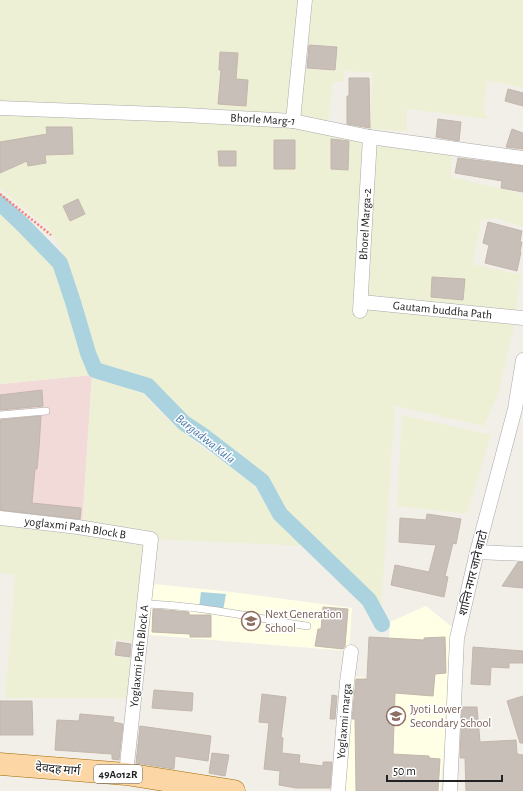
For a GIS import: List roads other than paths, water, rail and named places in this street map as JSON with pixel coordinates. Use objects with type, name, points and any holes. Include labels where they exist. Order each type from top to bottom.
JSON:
[{"type":"main road","name":"देवदह मार्ग","points":[[0,764],[126,774],[234,791]]},
{"type":"street","points":[[293,121],[305,0]]},
{"type":"street","name":"Bhorle Marg-1","points":[[0,108],[185,114],[293,121],[370,137],[523,158]]},
{"type":"street","name":"Bhorel Marga-2","points":[[361,307],[370,137]]},
{"type":"street","name":"Gautam buddha Path","points":[[361,307],[523,318]]},
{"type":"street","name":"शान्ति नगर जाने बाटो","points":[[450,791],[457,638],[477,552],[515,409],[523,360]]},
{"type":"street","name":"yoglaxmi Path Block B","points":[[0,518],[78,527],[151,539]]},
{"type":"street","name":"Yoglaxmi Path Block A","points":[[126,774],[151,539]]},
{"type":"street","points":[[477,552],[523,554]]},
{"type":"street","name":"Yoglaxmi marga","points":[[338,791],[346,682],[351,652]]},
{"type":"lane","points":[[0,415],[46,411]]},
{"type":"lane","points":[[144,604],[206,609],[307,626]]},
{"type":"water","points":[[201,592],[226,594],[223,611],[199,608]]},
{"type":"waterway","name":"Bargadwa Kula","points":[[0,203],[60,263],[88,353],[95,370],[148,386],[184,423],[205,437],[262,481],[280,514],[369,600],[382,624]]},
{"type":"place","name":"Next Generation School","points":[[251,621]]},
{"type":"place","name":"Jyoti Lower Secondary School","points":[[396,716]]}]
